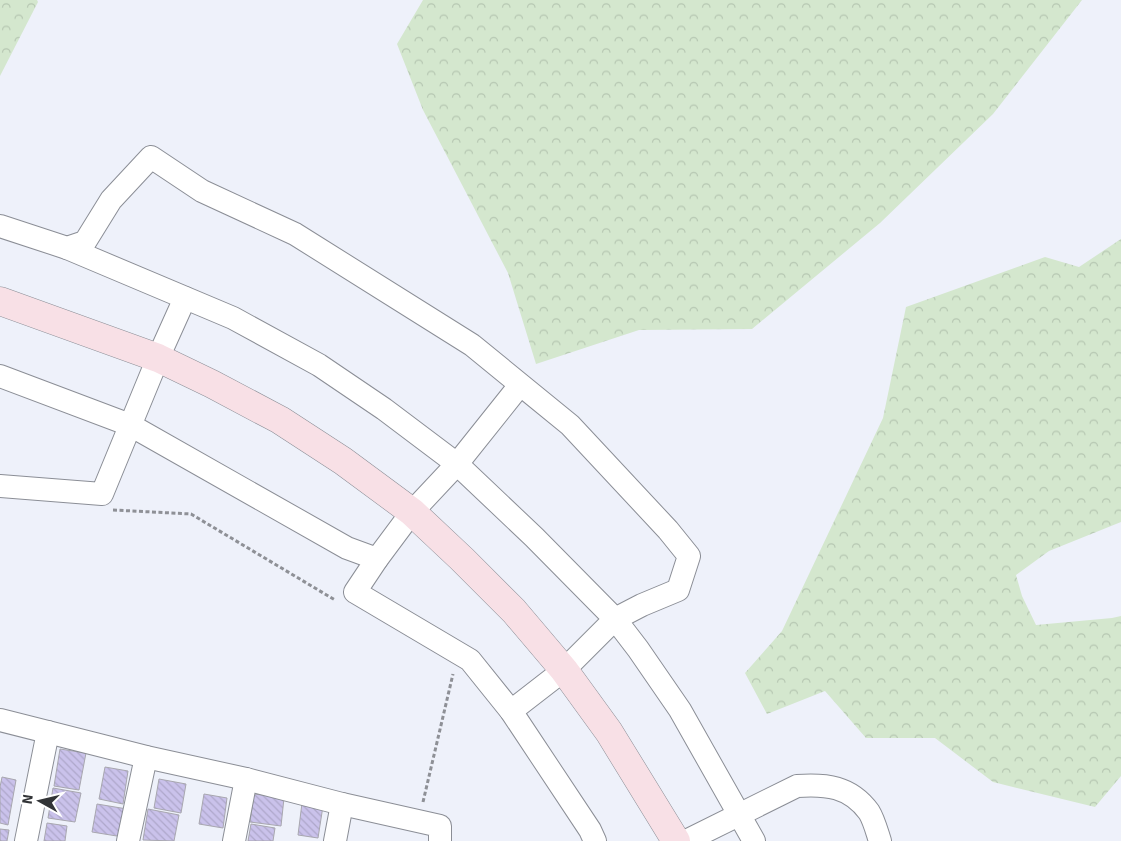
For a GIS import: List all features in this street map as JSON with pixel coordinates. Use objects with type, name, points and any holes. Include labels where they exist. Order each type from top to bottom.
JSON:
[{"type":"street","points":[[67,248],[86,242],[111,200],[151,157],[202,191],[295,234],[472,345],[570,425],[668,530],[689,556],[678,590],[614,619],[564,670],[512,711]]},
{"type":"street","points":[[0,226],[67,248],[233,318],[319,364],[384,409],[457,464],[534,537],[614,619],[680,710],[754,841]]},
{"type":"street","points":[[0,486],[102,494],[185,298]]},
{"type":"street","points":[[0,302],[158,358],[212,384],[280,420],[343,461],[412,512],[514,611],[564,670],[609,732],[676,841]]},
{"type":"street","points":[[0,376],[130,425],[347,548],[377,559]]},
{"type":"street","points":[[520,385],[457,464],[412,512],[355,592],[470,660],[512,711],[590,830],[595,841]]},
{"type":"street","points":[[0,720],[146,757],[440,826],[440,841]]},
{"type":"street","points":[[26,841],[48,732]]},
{"type":"street","points":[[128,841],[146,757]]},
{"type":"street","points":[[234,841],[246,779]]},
{"type":"street","points":[[686,841],[797,786],[817,784],[835,787],[853,795],[870,813],[880,841]]},
{"type":"street","points":[[335,841],[342,804]]},
{"type":"path","points":[[191,514],[335,600]]},
{"type":"path","points":[[423,803],[454,671]]},
{"type":"green space","points":[[0,0],[37,0],[38,2],[0,76]]},
{"type":"green space","points":[[423,0],[1082,0],[993,114],[880,223],[752,329],[639,330],[536,364],[508,273],[423,110],[397,44]]},
{"type":"green space","points":[[1121,239],[1121,522],[1049,551],[1016,575],[1022,596],[1036,625],[1121,616],[1121,776],[1095,807],[993,782],[935,738],[866,738],[825,691],[767,714],[745,673],[782,631],[883,418],[906,307],[1045,257],[1079,267]]},
{"type":"building","points":[[60,749],[86,753],[79,790],[54,786]]},
{"type":"building","points":[[105,767],[128,771],[123,804],[99,799]]},
{"type":"building","points":[[2,777],[16,780],[8,825],[0,823],[0,787]]},
{"type":"building","points":[[159,779],[186,784],[181,813],[154,808]]},
{"type":"building","points":[[53,788],[81,793],[75,822],[48,818]]},
{"type":"building","points":[[204,794],[227,798],[223,828],[199,824]]},
{"type":"building","points":[[254,794],[284,798],[281,826],[250,822]]},
{"type":"building","points":[[302,803],[323,806],[318,838],[298,835]]},
{"type":"building","points":[[97,804],[127,809],[123,837],[92,832]]},
{"type":"building","points":[[148,809],[179,815],[174,841],[143,840]]},
{"type":"building","points":[[47,823],[67,826],[65,841],[44,841]]},
{"type":"building","points":[[251,824],[275,828],[273,841],[248,841]]},
{"type":"building","points":[[0,829],[9,830],[7,841],[0,841]]}]
